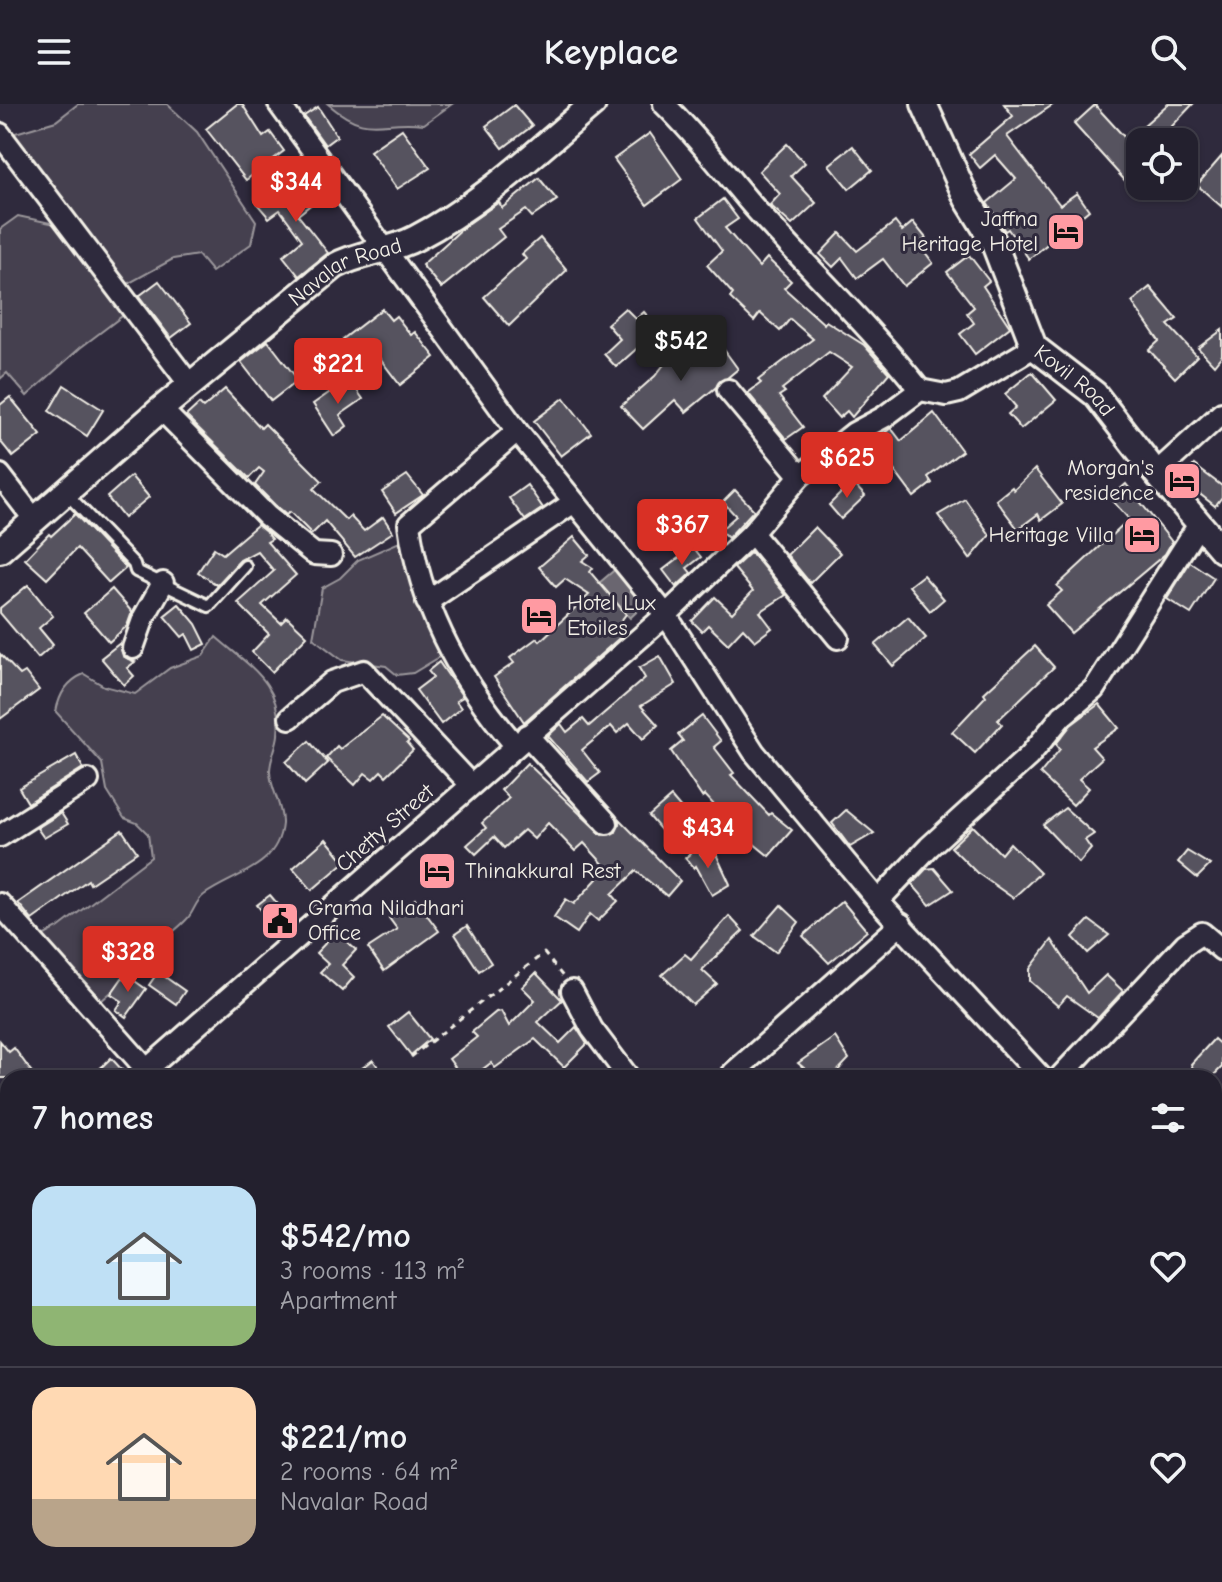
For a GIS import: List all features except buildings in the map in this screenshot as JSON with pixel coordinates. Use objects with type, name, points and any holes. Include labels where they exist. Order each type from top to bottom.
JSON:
[{"type":"street","points":[[279,104],[517,431],[666,615],[754,752],[878,901],[1035,1070]]},
{"type":"street","name":"Navalar Road","points":[[0,550],[161,409],[335,266],[348,258],[387,251],[416,239],[474,201],[593,104]]},
{"type":"street","points":[[664,104],[692,131],[753,205],[850,307],[920,390],[946,395],[959,392],[1034,347]]},
{"type":"street","name":"Kovil Road","points":[[924,104],[967,199],[993,241],[1034,347],[1095,394],[1156,473],[1222,550]]},
{"type":"street","points":[[0,134],[190,385]]},
{"type":"street","points":[[728,390],[800,476]]},
{"type":"street","name":"Chetty Street","points":[[152,1070],[521,740],[666,615],[752,533],[800,476],[854,433],[884,417],[920,390]]},
{"type":"street","points":[[161,409],[276,524],[314,554],[331,555]]},
{"type":"street","points":[[1156,473],[1222,413]]},
{"type":"street","points":[[517,431],[409,524],[427,602],[472,689],[607,823]]},
{"type":"street","points":[[0,475],[34,519]]},
{"type":"street","points":[[427,602],[574,502]]},
{"type":"street","points":[[878,901],[929,847],[1029,756],[1062,716],[1094,689],[1199,524]]},
{"type":"street","points":[[752,533],[838,638]]},
{"type":"street","points":[[133,648],[144,617],[163,583]]},
{"type":"street","points":[[290,718],[332,682],[364,671],[471,785]]},
{"type":"street","points":[[0,836],[88,780]]},
{"type":"street","points":[[0,904],[142,1070]]},
{"type":"street","points":[[736,1070],[901,924]]},
{"type":"street","points":[[1067,1070],[1185,944],[1202,933],[1222,950]]},
{"type":"street","points":[[572,991],[592,1029],[623,1070]]},
{"type":"lane","points":[[66,492],[134,564],[136,571],[209,606],[245,566]]},
{"type":"path","points":[[411,1057],[544,953],[572,991]]},
{"type":"shaded area","points":[[78,104],[167,104],[197,132],[256,221],[251,244],[212,272],[198,255],[173,259],[120,288],[134,307],[80,348],[27,396],[7,373],[0,379],[0,229],[18,216],[69,227],[5,136],[56,121]]},
{"type":"shaded area","points":[[328,104],[452,104],[424,124],[375,125],[354,121]]},
{"type":"shaded area","points":[[411,537],[451,650],[413,673],[397,675],[386,666],[342,660],[313,638],[322,588],[340,578],[358,560]]},
{"type":"shaded area","points":[[618,567],[648,601],[630,618],[599,583]]},
{"type":"shaded area","points":[[216,637],[262,678],[275,702],[278,735],[270,771],[282,817],[279,839],[263,860],[201,898],[189,917],[161,942],[149,959],[93,1008],[35,940],[58,928],[151,857],[148,834],[137,823],[124,818],[107,791],[102,763],[56,712],[59,699],[68,684],[84,674],[104,686],[135,694],[170,668],[203,656]]},
{"type":"place","name":"Jaffna Heritage Hotel","points":[[1066,232]]},
{"type":"place","name":"Morgan's residence","points":[[1182,481]]},
{"type":"place","name":"Heritage Villa","points":[[1142,535]]},
{"type":"place","name":"Hotel Lux Etoiles","points":[[539,616]]},
{"type":"place","name":"Thinakkural Rest","points":[[437,871]]},
{"type":"place","name":"Grama Niladhari Office","points":[[280,921]]}]
